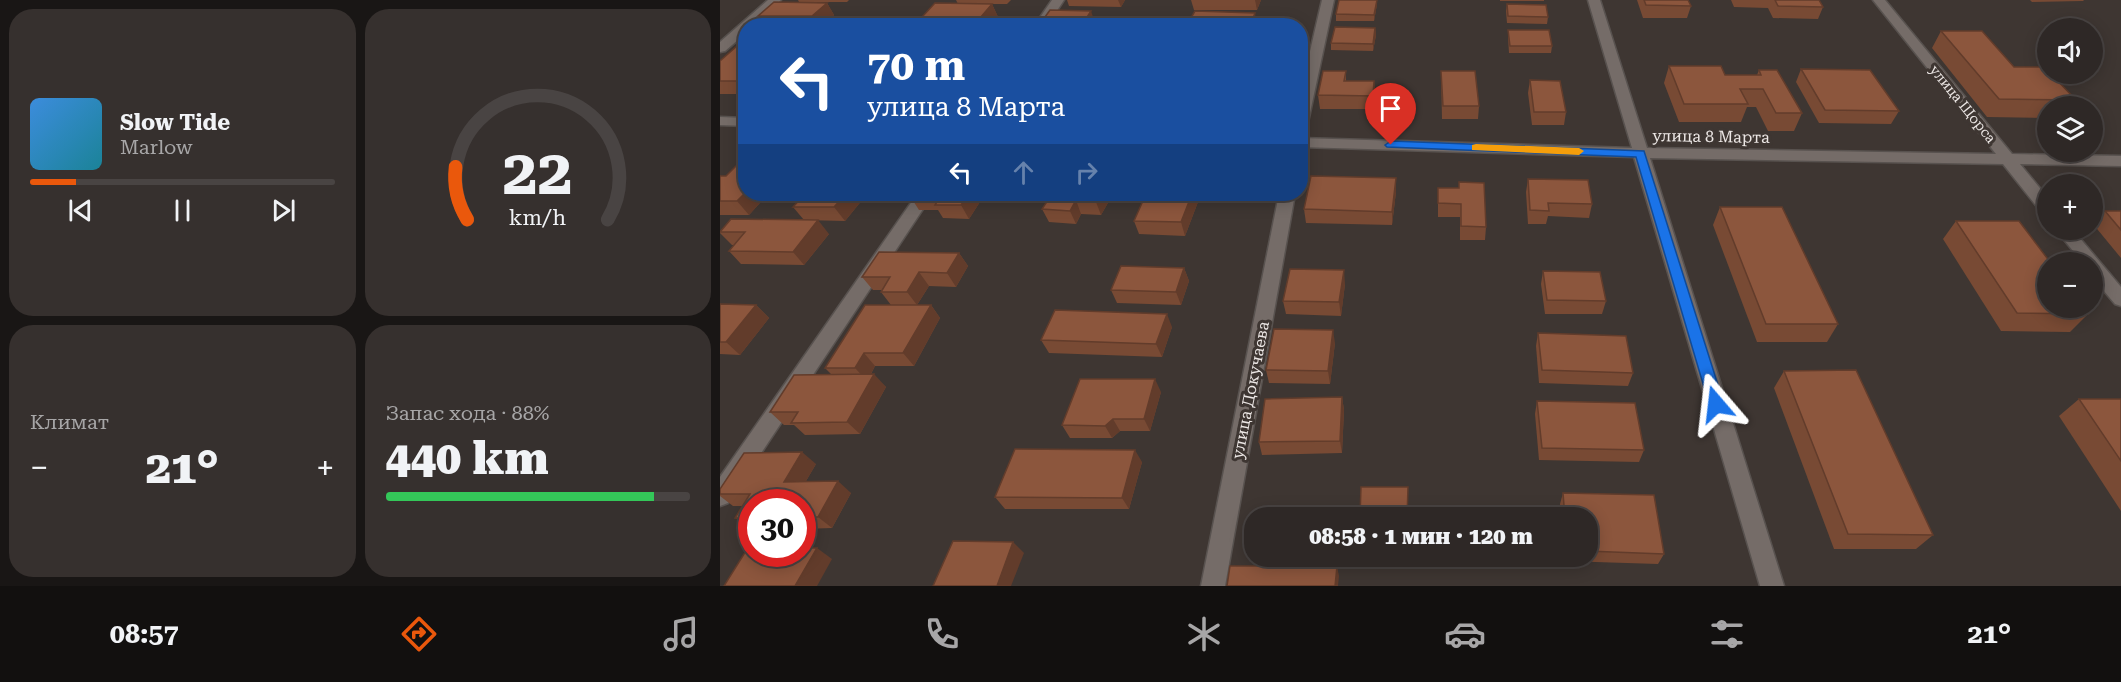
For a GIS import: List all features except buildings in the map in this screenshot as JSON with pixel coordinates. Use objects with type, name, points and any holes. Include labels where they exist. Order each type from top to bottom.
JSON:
[{"type":"street","points":[[755,18],[775,0]]},
{"type":"street","points":[[1046,18],[1058,0]]},
{"type":"street","points":[[1308,90],[1328,0]]},
{"type":"street","points":[[1593,0],[1772,586]]},
{"type":"street","name":"улица Щорса","points":[[1879,0],[2037,195]]},
{"type":"street","points":[[720,48],[738,33]]},
{"type":"street","points":[[720,122],[738,122]]},
{"type":"street","name":"улица 8 Марта","points":[[1308,142],[1640,153],[2121,160]]},
{"type":"street","points":[[720,496],[920,201]]},
{"type":"street","name":"улица Докучаева","points":[[1213,586],[1286,201]]},
{"type":"street","points":[[2072,240],[2083,252]]},
{"type":"street","points":[[2103,277],[2121,299]]},
{"type":"slow traffic","points":[[1476,148],[1579,151]]},
{"type":"route","points":[[1391,145],[1640,153],[1716,404]]}]
